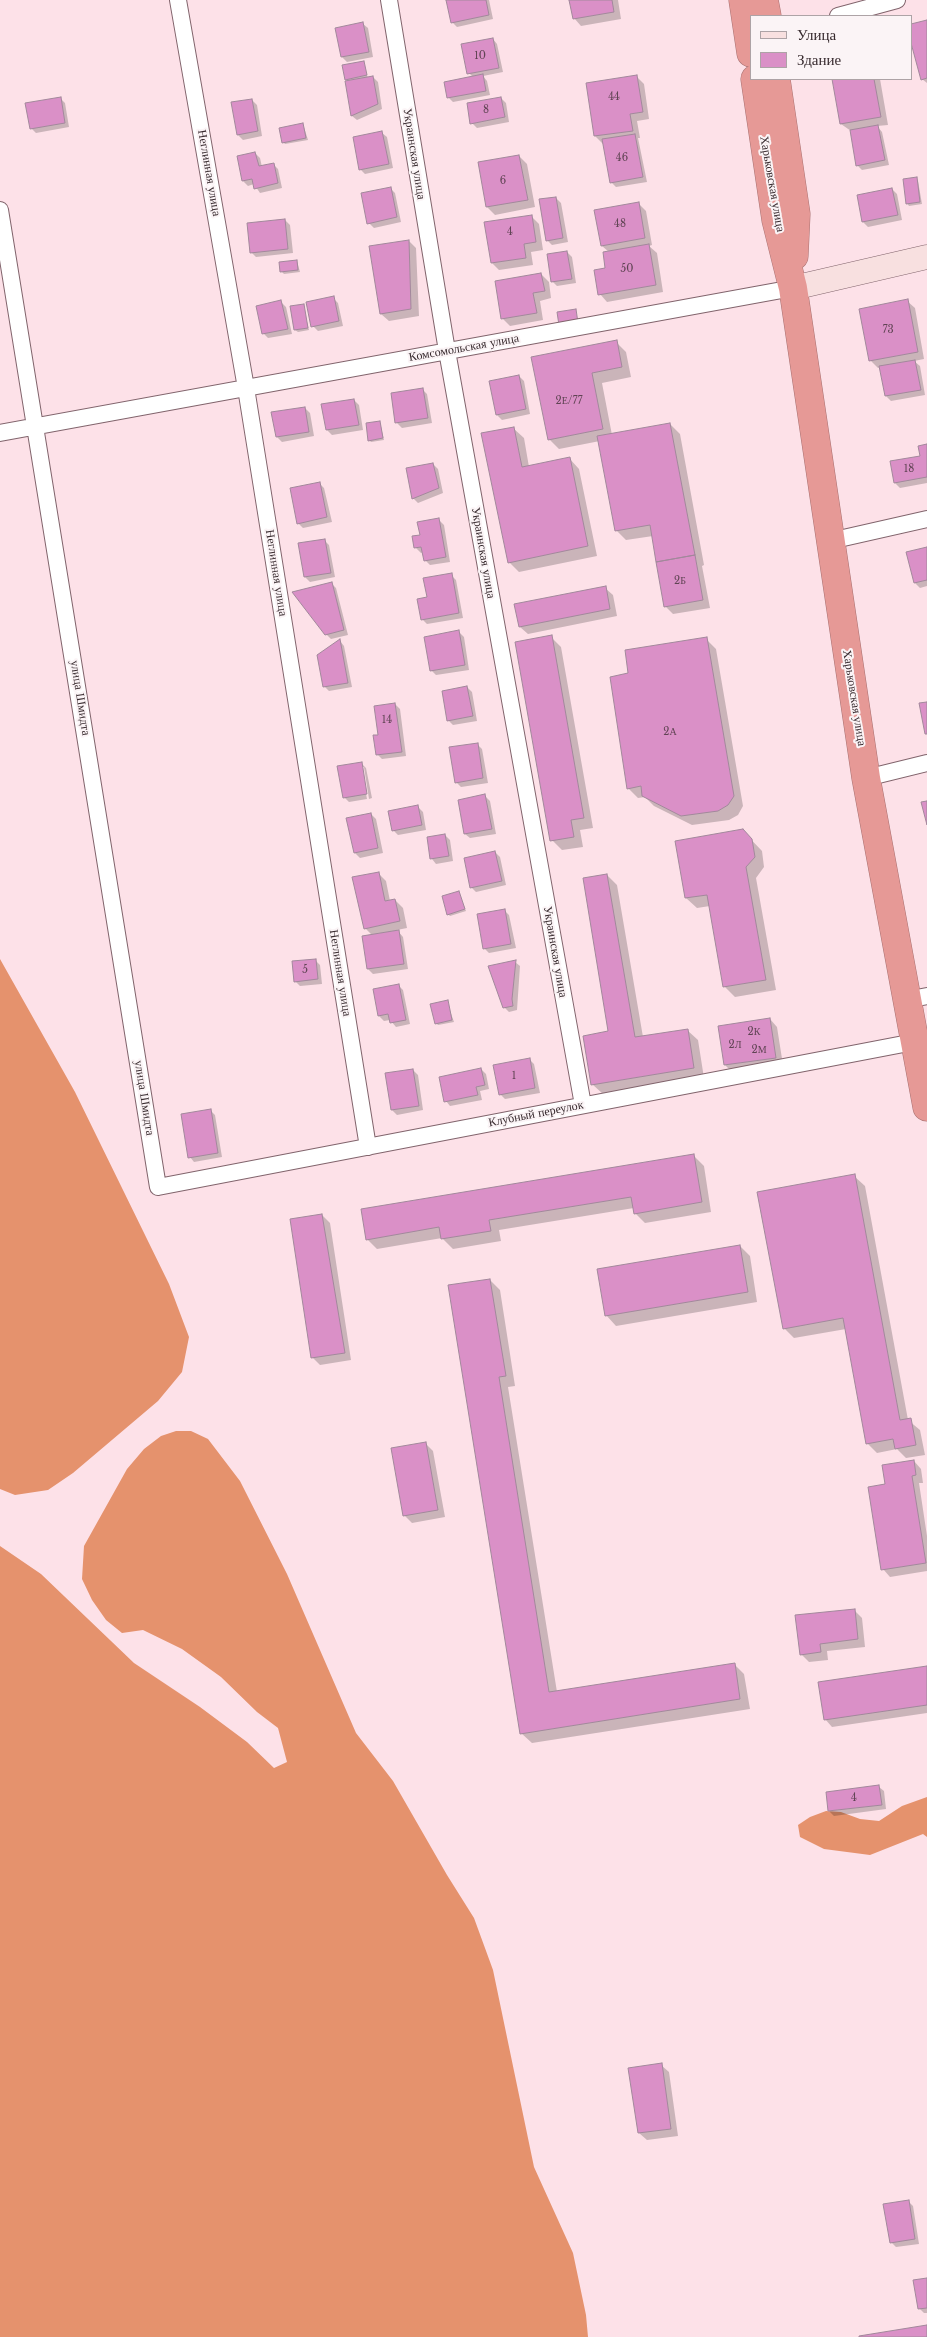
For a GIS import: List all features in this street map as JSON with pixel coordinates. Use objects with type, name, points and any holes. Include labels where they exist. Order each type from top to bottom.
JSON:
[{"type":"highway","points":[[743,0],[750,46]]},
{"type":"highway","points":[[764,0],[767,15]]},
{"type":"highway","name":"Харьковская улица","points":[[755,80],[776,220],[793,288],[866,778],[917,998],[914,1042],[927,1107]]},
{"type":"highway","name":"Харьковская улица","points":[[776,80],[796,214],[793,288]]},
{"type":"main road","name":"Комсомольская улица","points":[[793,288],[927,257]]},
{"type":"street","name":"Неглинная улица","points":[[178,0],[246,388],[368,1147]]},
{"type":"street","name":"Украинская улица","points":[[389,0],[447,351],[583,1105]]},
{"type":"street","points":[[842,15],[897,0]]},
{"type":"street","name":"улица Шмидта","points":[[0,210],[158,1187]]},
{"type":"street","name":"Комсомольская улица","points":[[0,433],[793,288]]},
{"type":"street","points":[[830,540],[927,519]]},
{"type":"street","points":[[866,778],[927,763]]},
{"type":"street","name":"Клубный переулок","points":[[158,1187],[914,1042]]},
{"type":"shaded area","points":[[0,959],[75,1092],[169,1284],[189,1337],[182,1372],[158,1401],[73,1473],[48,1490],[15,1495],[0,1489]]},
{"type":"shaded area","points":[[176,1431],[191,1431],[208,1439],[240,1481],[287,1574],[356,1733],[393,1781],[474,1918],[493,1970],[534,2167],[573,2253],[586,2315],[588,2337],[0,2337],[0,1546],[41,1574],[134,1663],[200,1707],[247,1742],[274,1768],[287,1762],[278,1728],[257,1712],[221,1677],[182,1649],[143,1630],[122,1633],[106,1620],[92,1600],[82,1579],[84,1546],[127,1469],[144,1449],[161,1436]]},
{"type":"shaded area","points":[[927,1797],[927,1837],[923,1834],[870,1855],[824,1849],[800,1837],[798,1825],[810,1817],[826,1811],[841,1812],[860,1819],[879,1821],[902,1806]]},
{"type":"building","points":[[446,0],[486,0],[489,15],[451,23]]},
{"type":"building","points":[[569,0],[612,0],[614,12],[573,19]]},
{"type":"building","points":[[927,20],[927,78],[921,80],[912,47],[912,24]]},
{"type":"building","points":[[363,22],[369,52],[341,57],[335,28]]},
{"type":"building","points":[[493,38],[499,68],[467,74],[461,44]]},
{"type":"building","points":[[364,61],[367,75],[345,80],[342,65]]},
{"type":"building","points":[[483,74],[486,91],[447,98],[444,82]]},
{"type":"building","points":[[637,75],[643,112],[630,114],[633,131],[594,136],[586,83]]},
{"type":"building","points":[[373,76],[378,104],[351,116],[345,81]]},
{"type":"building","points":[[832,80],[874,80],[881,117],[840,124]]},
{"type":"building","points":[[61,97],[65,123],[30,129],[25,103]]},
{"type":"building","points":[[501,97],[505,117],[470,124],[467,103]]},
{"type":"building","points":[[252,99],[258,131],[237,135],[231,102]]},
{"type":"building","points":[[303,123],[306,138],[282,143],[279,128]]},
{"type":"building","points":[[878,125],[885,160],[856,166],[850,130]]},
{"type":"building","points":[[382,131],[389,164],[359,170],[353,137]]},
{"type":"building","points":[[635,134],[643,177],[610,183],[602,139]]},
{"type":"building","points":[[255,152],[259,166],[274,163],[278,183],[254,189],[252,179],[242,181],[237,156]]},
{"type":"building","points":[[519,155],[528,200],[486,207],[478,162]]},
{"type":"building","points":[[917,177],[920,202],[906,204],[903,179]]},
{"type":"building","points":[[391,187],[397,217],[367,224],[361,193]]},
{"type":"building","points":[[892,188],[898,215],[862,222],[857,195]]},
{"type":"building","points":[[556,197],[563,238],[546,241],[539,199]]},
{"type":"building","points":[[639,202],[645,238],[601,246],[594,210]]},
{"type":"building","points":[[532,215],[536,242],[524,244],[526,258],[491,263],[484,222]]},
{"type":"building","points":[[285,219],[288,249],[250,253],[247,223]]},
{"type":"building","points":[[409,240],[411,309],[380,314],[369,246]]},
{"type":"building","points":[[649,244],[656,285],[598,295],[594,270],[605,268],[603,252]]},
{"type":"building","points":[[567,251],[572,279],[551,282],[547,254]]},
{"type":"building","points":[[297,260],[298,270],[280,272],[279,262]]},
{"type":"building","points":[[541,273],[545,291],[533,293],[537,313],[501,319],[495,281]]},
{"type":"building","points":[[334,296],[339,321],[311,327],[306,302]]},
{"type":"building","points":[[908,299],[918,352],[869,361],[859,309]]},
{"type":"building","points":[[281,300],[288,329],[262,334],[256,306]]},
{"type":"building","points":[[304,304],[308,328],[294,330],[290,306]]},
{"type":"building","points":[[576,309],[579,330],[560,332],[557,312]]},
{"type":"building","points":[[617,340],[622,367],[592,373],[603,429],[548,440],[531,357]]},
{"type":"building","points":[[915,360],[921,390],[885,396],[879,366]]},
{"type":"building","points":[[519,375],[526,409],[496,415],[489,381]]},
{"type":"building","points":[[423,388],[428,418],[395,423],[391,393]]},
{"type":"building","points":[[354,399],[359,425],[326,430],[321,404]]},
{"type":"building","points":[[305,407],[309,432],[276,437],[271,412]]},
{"type":"building","points":[[380,421],[383,438],[368,441],[366,423]]},
{"type":"building","points":[[670,423],[695,555],[656,562],[650,525],[615,531],[597,436]]},
{"type":"building","points":[[514,427],[522,467],[570,457],[588,546],[508,563],[481,433]]},
{"type":"building","points":[[927,444],[927,477],[894,483],[890,461],[920,456],[918,446]]},
{"type":"building","points":[[433,463],[439,488],[412,499],[406,468]]},
{"type":"building","points":[[320,482],[327,517],[297,524],[290,488]]},
{"type":"building","points":[[439,518],[446,557],[424,561],[421,547],[414,548],[412,536],[420,535],[417,522]]},
{"type":"building","points":[[325,539],[331,573],[304,577],[298,543]]},
{"type":"building","points":[[927,547],[927,580],[914,583],[906,552]]},
{"type":"building","points":[[695,555],[703,600],[664,607],[656,562]]},
{"type":"building","points":[[452,573],[459,613],[421,620],[417,599],[427,597],[423,578]]},
{"type":"building","points":[[332,582],[344,630],[325,635],[292,592]]},
{"type":"building","points":[[606,586],[610,609],[519,627],[514,604]]},
{"type":"building","points":[[459,630],[465,665],[430,671],[424,637]]},
{"type":"building","points":[[552,635],[584,818],[571,820],[574,837],[550,841],[515,642]]},
{"type":"building","points":[[707,637],[734,796],[728,805],[718,811],[681,816],[642,796],[641,786],[627,789],[610,677],[628,673],[625,650]]},
{"type":"building","points":[[340,639],[348,683],[323,687],[317,655]]},
{"type":"building","points":[[467,686],[473,716],[447,721],[442,691]]},
{"type":"building","points":[[927,702],[927,734],[925,734],[919,703]]},
{"type":"building","points":[[395,703],[402,752],[376,755],[373,735],[378,735],[374,706]]},
{"type":"building","points":[[478,743],[483,778],[455,783],[449,747]]},
{"type":"building","points":[[362,762],[367,794],[343,798],[337,766]]},
{"type":"building","points":[[485,794],[492,829],[464,834],[458,800]]},
{"type":"building","points":[[927,801],[927,825],[921,802]]},
{"type":"building","points":[[418,805],[422,825],[392,831],[388,811]]},
{"type":"building","points":[[371,813],[378,848],[354,853],[346,818]]},
{"type":"building","points":[[743,829],[752,839],[755,857],[746,867],[766,980],[723,987],[707,895],[685,898],[675,841]]},
{"type":"building","points":[[445,834],[449,856],[430,859],[427,837]]},
{"type":"building","points":[[495,851],[502,881],[470,888],[464,858]]},
{"type":"building","points":[[379,872],[385,901],[395,899],[400,921],[364,929],[352,877]]},
{"type":"building","points":[[607,874],[635,1037],[688,1029],[694,1068],[591,1085],[583,1036],[608,1031],[583,878]]},
{"type":"building","points":[[459,891],[465,909],[447,915],[442,896]]},
{"type":"building","points":[[505,909],[511,944],[483,949],[477,914]]},
{"type":"building","points":[[399,930],[404,964],[367,969],[362,936]]},
{"type":"building","points":[[316,959],[318,979],[294,982],[292,961]]},
{"type":"building","points":[[516,960],[513,1006],[503,1008],[488,966]]},
{"type":"building","points":[[399,984],[406,1020],[390,1023],[388,1014],[378,1016],[373,989]]},
{"type":"building","points":[[448,1000],[452,1020],[435,1024],[430,1004]]},
{"type":"building","points":[[770,1018],[776,1058],[724,1065],[718,1026]]},
{"type":"building","points":[[530,1058],[535,1088],[499,1095],[493,1065]]},
{"type":"building","points":[[481,1068],[485,1085],[476,1087],[478,1095],[444,1102],[439,1077]]},
{"type":"building","points":[[413,1069],[419,1106],[391,1110],[385,1073]]},
{"type":"building","points":[[211,1109],[218,1153],[188,1158],[181,1114]]},
{"type":"building","points":[[694,1154],[702,1202],[634,1214],[631,1197],[489,1220],[491,1231],[441,1239],[439,1227],[366,1240],[361,1209]]},
{"type":"building","points":[[855,1174],[900,1420],[911,1418],[916,1445],[895,1449],[893,1439],[866,1444],[843,1318],[783,1329],[757,1192]]},
{"type":"building","points":[[322,1214],[345,1353],[311,1358],[290,1219]]},
{"type":"building","points":[[740,1245],[748,1292],[605,1316],[597,1269]]},
{"type":"building","points":[[490,1279],[506,1376],[499,1377],[549,1692],[735,1663],[740,1699],[520,1734],[448,1285]]},
{"type":"building","points":[[426,1442],[438,1510],[403,1516],[391,1448]]},
{"type":"building","points":[[914,1460],[916,1475],[912,1476],[926,1563],[881,1570],[868,1487],[885,1484],[882,1465]]},
{"type":"building","points":[[855,1609],[858,1639],[820,1644],[821,1652],[800,1655],[795,1615]]},
{"type":"building","points":[[927,1666],[927,1705],[824,1720],[818,1682]]},
{"type":"building","points":[[879,1785],[882,1805],[828,1811],[826,1792]]},
{"type":"building","points":[[662,2063],[671,2129],[638,2133],[628,2068]]},
{"type":"building","points":[[909,2200],[915,2239],[890,2243],[883,2204]]},
{"type":"building","points":[[927,2278],[927,2308],[918,2309],[913,2280]]},
{"type":"building","points":[[927,2325],[927,2337],[859,2337],[859,2336]]}]
